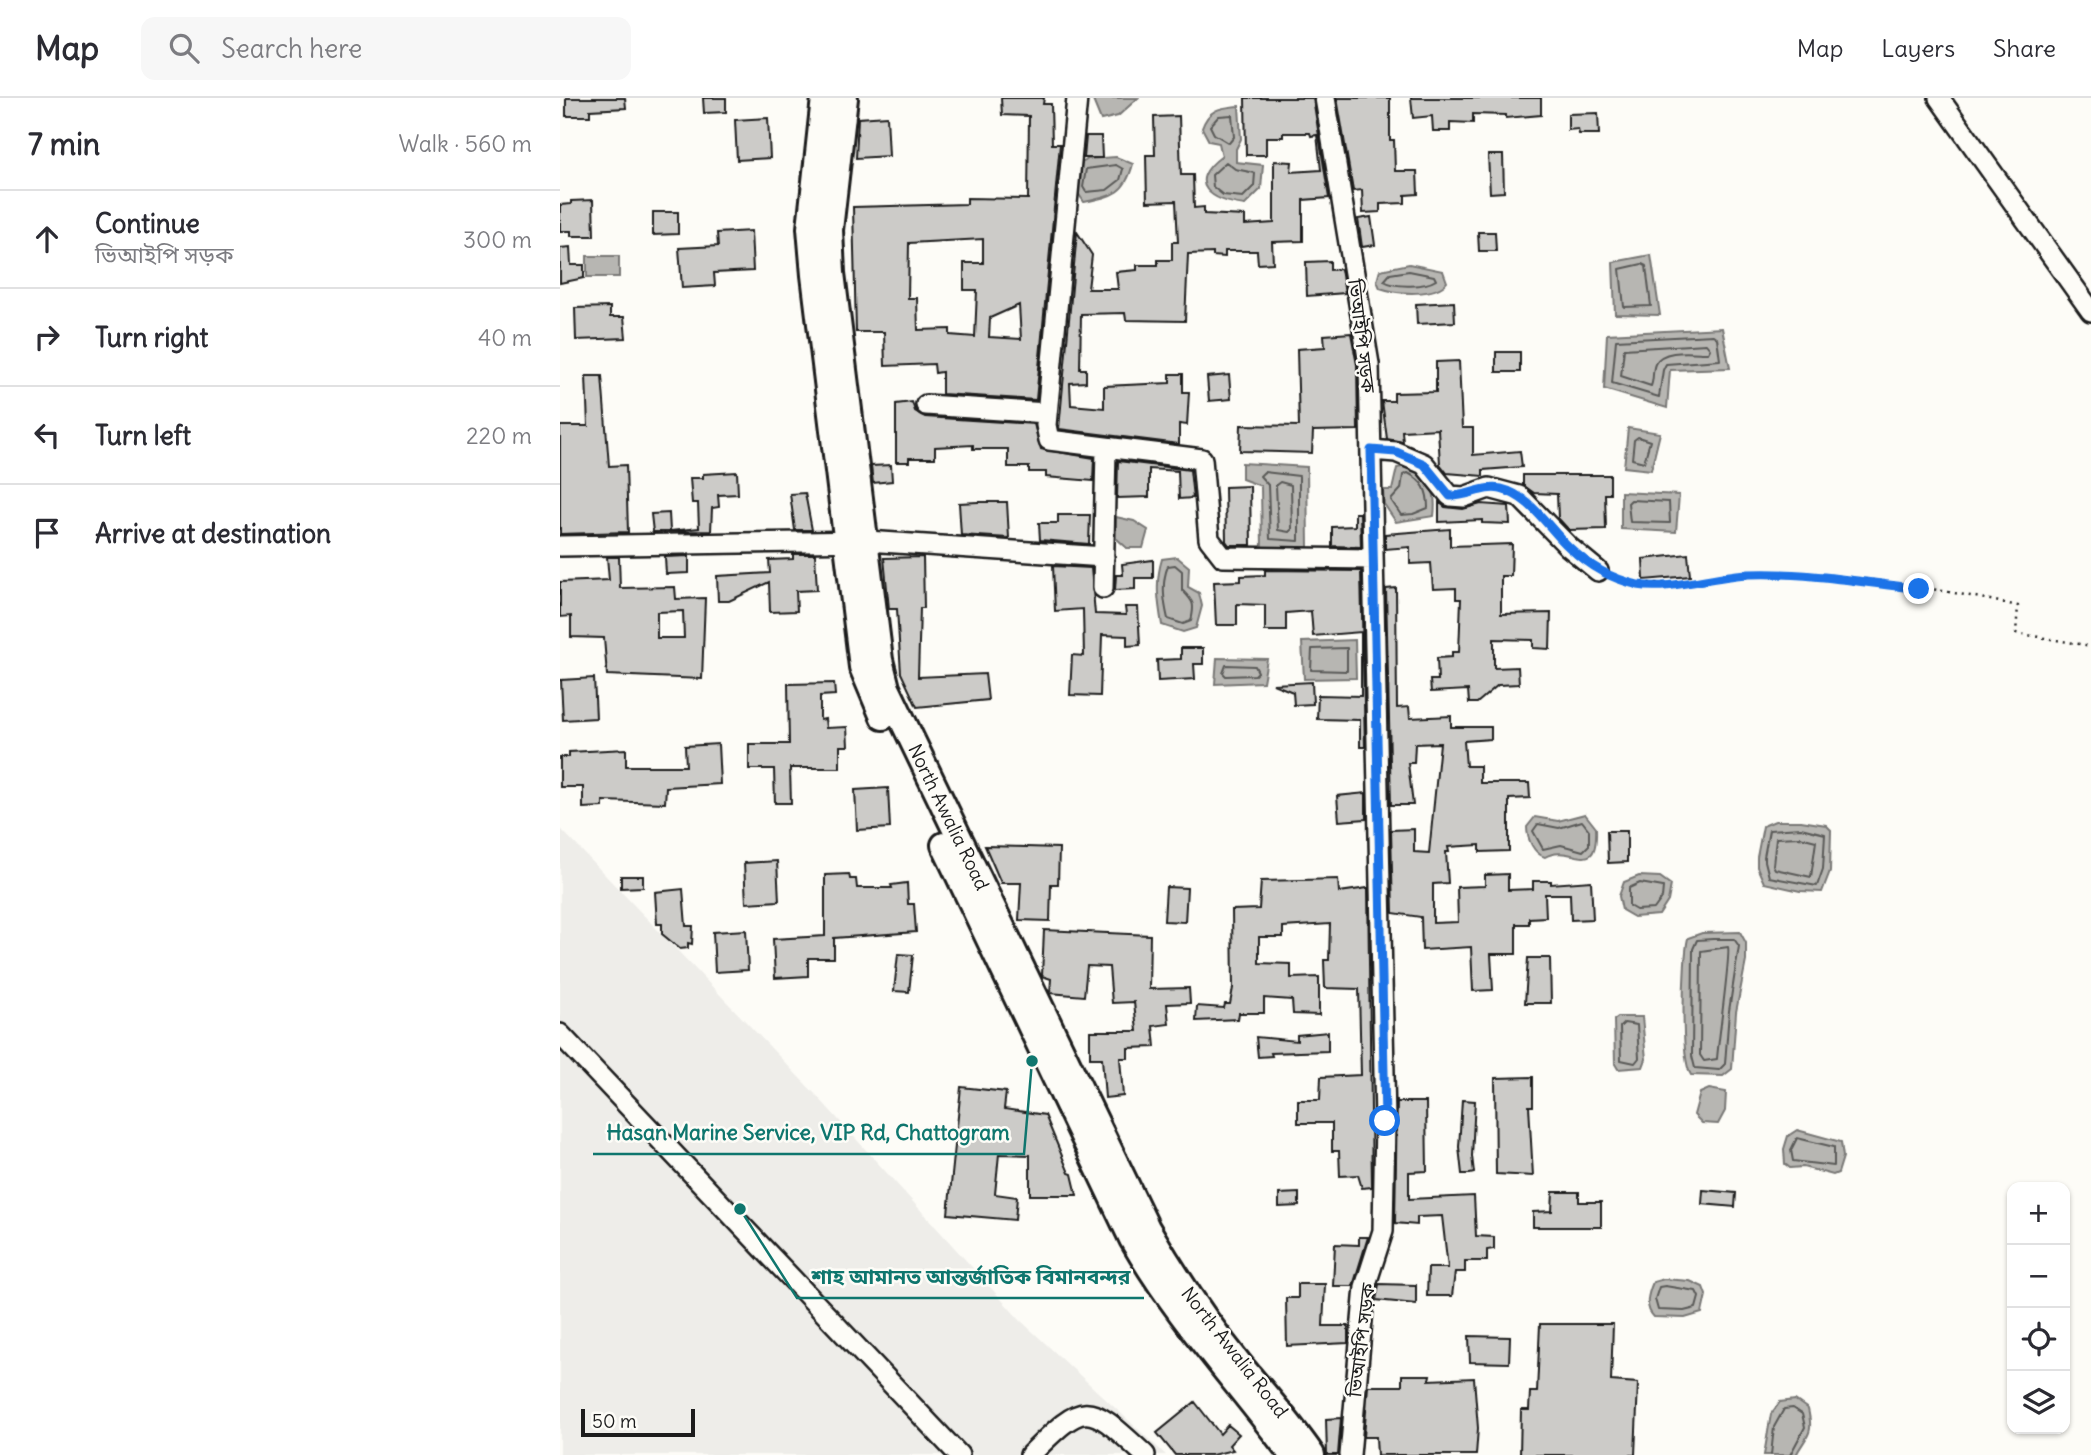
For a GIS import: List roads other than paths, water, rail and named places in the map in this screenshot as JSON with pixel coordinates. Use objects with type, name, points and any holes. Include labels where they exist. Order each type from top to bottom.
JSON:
[{"type":"main road","name":"North Awalia Road","points":[[824,98],[810,228],[857,541],[887,688],[1147,1228],[1171,1270],[1207,1321],[1280,1409],[1312,1455]]},
{"type":"main road","name":"North Awalia Road","points":[[845,98],[830,230],[857,541],[862,667],[870,692],[1132,1239],[1172,1303],[1292,1455]]},
{"type":"street","points":[[1077,98],[1047,413],[1049,440],[1202,459],[1209,539],[1223,558],[1373,559]]},
{"type":"street","name":"ভিআইপি সড়ক","points":[[1325,98],[1369,364],[1386,1180],[1383,1231],[1365,1287],[1350,1455]]},
{"type":"street","points":[[1939,98],[2091,310]]},
{"type":"street","points":[[926,405],[1047,413]]},
{"type":"street","points":[[1103,588],[1106,449]]},
{"type":"street","points":[[1371,450],[1396,452],[1424,464],[1450,496],[1464,497],[1489,488],[1519,496],[1569,547],[1598,571]]},
{"type":"street","points":[[560,546],[857,541],[1104,557]]},
{"type":"street","points":[[560,1034],[959,1455]]},
{"type":"street","points":[[1030,1455],[1065,1420],[1090,1414],[1103,1416],[1145,1455]]},
{"type":"water","points":[[1092,98],[1138,98],[1118,116],[1101,120]]},
{"type":"water","points":[[1239,106],[1241,139],[1236,149],[1236,162],[1263,165],[1261,189],[1245,205],[1222,200],[1207,190],[1204,183],[1205,175],[1211,166],[1222,156],[1219,143],[1209,141],[1202,128],[1205,121],[1216,110]]},
{"type":"water","points":[[1116,157],[1133,164],[1122,188],[1103,198],[1084,202],[1076,190],[1079,165],[1088,159]]},
{"type":"water","points":[[1651,255],[1660,315],[1615,314],[1613,262]]},
{"type":"water","points":[[587,256],[619,256],[619,277],[587,277]]},
{"type":"water","points":[[1409,264],[1443,271],[1447,282],[1442,287],[1425,292],[1406,293],[1380,288],[1377,281],[1380,270]]},
{"type":"water","points":[[1722,328],[1730,368],[1670,370],[1667,408],[1604,389],[1607,334]]},
{"type":"water","points":[[1628,428],[1660,433],[1651,470],[1624,467]]},
{"type":"water","points":[[1242,463],[1307,467],[1308,548],[1262,548],[1261,486],[1242,479]]},
{"type":"water","points":[[1408,466],[1422,475],[1431,486],[1434,516],[1396,522],[1384,504],[1383,490],[1392,490],[1397,468]]},
{"type":"water","points":[[1621,492],[1679,495],[1676,532],[1621,529]]},
{"type":"water","points":[[1116,517],[1134,521],[1148,530],[1143,548],[1127,548],[1116,538]]},
{"type":"water","points":[[1177,557],[1189,567],[1188,587],[1199,593],[1202,606],[1196,628],[1183,632],[1162,625],[1158,600],[1158,576],[1162,559]]},
{"type":"water","points":[[1355,640],[1356,678],[1304,679],[1302,642]]},
{"type":"water","points":[[1217,658],[1267,659],[1263,682],[1215,684]]},
{"type":"water","points":[[1585,814],[1596,828],[1593,853],[1588,857],[1555,854],[1545,857],[1532,845],[1527,827],[1535,817],[1558,821]]},
{"type":"water","points":[[1775,821],[1826,825],[1831,830],[1830,871],[1822,892],[1800,891],[1764,883],[1757,867],[1763,826]]},
{"type":"water","points":[[1639,876],[1660,877],[1671,885],[1668,901],[1659,915],[1634,917],[1622,910],[1619,896],[1624,882]]},
{"type":"water","points":[[1740,932],[1746,943],[1746,961],[1736,1012],[1732,1069],[1723,1076],[1691,1075],[1684,1030],[1688,938],[1702,933]]},
{"type":"water","points":[[1618,1017],[1642,1017],[1646,1059],[1643,1067],[1618,1069],[1615,1064],[1614,1020]]},
{"type":"water","points":[[1709,1089],[1726,1092],[1725,1111],[1718,1124],[1702,1123],[1694,1115],[1700,1093]]},
{"type":"water","points":[[1797,1130],[1841,1142],[1843,1157],[1838,1173],[1833,1175],[1803,1167],[1790,1168],[1785,1164],[1784,1149],[1788,1136]]},
{"type":"water","points":[[1664,1279],[1690,1281],[1703,1287],[1706,1295],[1702,1313],[1685,1318],[1654,1317],[1648,1305],[1650,1291],[1653,1282]]},
{"type":"water","points":[[1795,1400],[1808,1409],[1810,1430],[1806,1438],[1796,1455],[1764,1455],[1771,1414],[1780,1402]]},
{"type":"place","name":"Hasan Marine Service, VIP Rd, Chattogram","points":[[1032,1061]]},
{"type":"place","name":"শাহ আমানত আন্তর্জাতিক বিমানবন্দর","points":[[740,1209]]}]
